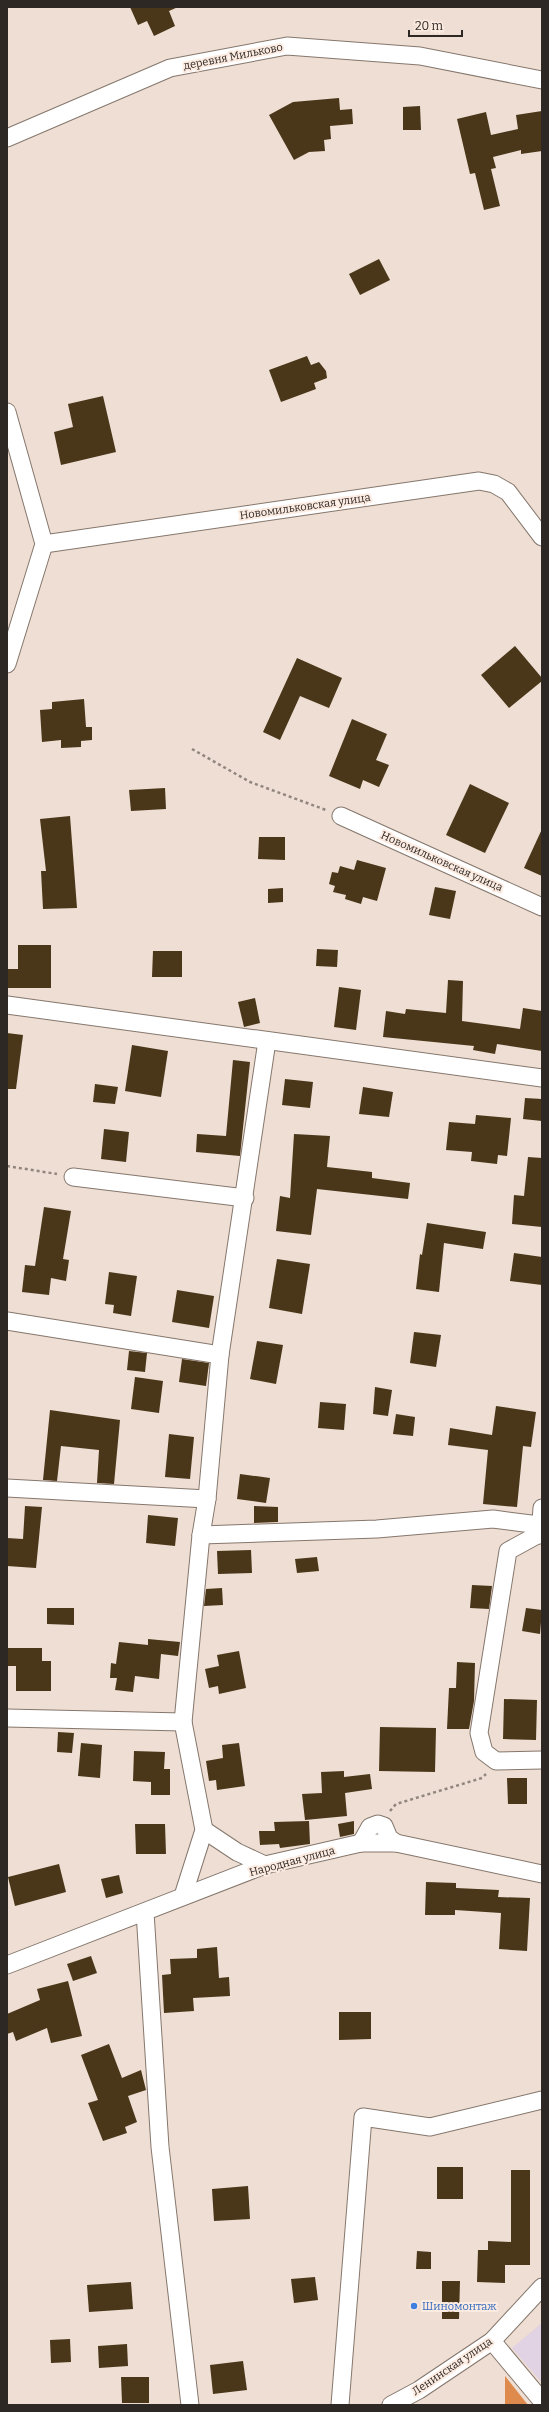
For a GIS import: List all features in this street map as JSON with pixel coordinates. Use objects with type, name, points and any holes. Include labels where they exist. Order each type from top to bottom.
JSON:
[{"type":"street","name":"деревня Мильково","points":[[7,138],[170,68],[287,46],[420,56],[542,80]]},
{"type":"street","points":[[7,412],[44,544],[12,630],[7,664]]},
{"type":"street","name":"Новомильковская улица","points":[[44,544],[479,481],[494,484],[508,492],[542,537]]},
{"type":"street","name":"Новомильковская улица","points":[[341,816],[542,907]]},
{"type":"street","points":[[7,1005],[542,1078]]},
{"type":"street","points":[[183,1896],[204,1830],[183,1722],[200,1536],[207,1499],[220,1355],[268,1041]]},
{"type":"street","points":[[73,1177],[244,1198]]},
{"type":"street","points":[[7,1321],[220,1355]]},
{"type":"street","points":[[7,1488],[207,1499]]},
{"type":"street","points":[[540,1533],[542,1508]]},
{"type":"street","points":[[200,1536],[377,1529],[493,1519],[540,1533]]},
{"type":"street","points":[[540,1533],[508,1551],[479,1733],[484,1752],[496,1761],[542,1760]]},
{"type":"street","points":[[7,1718],[183,1722]]},
{"type":"street","points":[[361,1843],[370,1827],[378,1824],[384,1826],[389,1838],[396,1844]]},
{"type":"street","points":[[204,1830],[237,1852],[265,1865]]},
{"type":"street","name":"Народная улица","points":[[7,1965],[265,1865],[361,1843],[396,1844],[542,1874]]},
{"type":"street","points":[[145,1912],[160,2147],[190,2405]]},
{"type":"street","points":[[340,2405],[363,2117],[430,2127],[542,2100]]},
{"type":"street","name":"Ленинская улица","points":[[391,2405],[419,2390],[492,2341],[542,2287]]},
{"type":"street","points":[[492,2341],[542,2401]]},
{"type":"path","points":[[192,749],[250,782],[341,816]]},
{"type":"path","points":[[7,1166],[73,1177]]},
{"type":"path","points":[[378,1824],[396,1804],[482,1778],[496,1761]]},
{"type":"shaded area","points":[[542,2323],[542,2383],[512,2348]]},
{"type":"shaded area","points":[[505,2376],[528,2405],[505,2405]]},
{"type":"building","points":[[130,7],[178,7],[169,11],[175,26],[154,36],[147,21],[138,25]]},
{"type":"building","points":[[339,98],[340,110],[352,109],[353,124],[330,126],[331,139],[324,140],[325,151],[309,152],[294,160],[269,115],[293,102]]},
{"type":"building","points":[[420,106],[421,130],[403,130],[403,107]]},
{"type":"building","points":[[542,111],[542,151],[521,154],[521,150],[493,157],[496,168],[491,169],[500,206],[484,210],[475,173],[470,174],[457,119],[486,112],[491,135],[518,129],[516,115]]},
{"type":"building","points":[[379,259],[390,280],[360,295],[349,274]]},
{"type":"building","points":[[307,356],[311,365],[319,362],[326,371],[327,378],[314,383],[316,389],[281,402],[269,370]]},
{"type":"building","points":[[103,396],[116,452],[61,465],[54,432],[73,427],[68,404]]},
{"type":"building","points":[[515,646],[542,678],[542,681],[509,708],[481,675]]},
{"type":"building","points":[[297,658],[342,678],[329,708],[300,696],[280,740],[263,732]]},
{"type":"building","points":[[84,699],[86,727],[92,727],[92,740],[81,741],[81,747],[61,748],[61,740],[42,742],[40,710],[52,709],[52,702]]},
{"type":"building","points":[[352,719],[387,734],[376,760],[389,765],[379,787],[363,780],[360,789],[329,776]]},
{"type":"building","points":[[470,784],[509,803],[485,853],[446,835]]},
{"type":"building","points":[[165,788],[166,809],[131,811],[129,790]]},
{"type":"building","points":[[70,816],[77,908],[43,909],[41,871],[46,871],[40,819]]},
{"type":"building","points":[[542,829],[542,876],[524,868]]},
{"type":"building","points":[[259,837],[285,837],[285,860],[258,859]]},
{"type":"building","points":[[357,860],[386,868],[377,901],[363,897],[361,904],[345,899],[346,895],[333,892],[335,886],[329,884],[332,872],[338,873],[340,866],[354,870]]},
{"type":"building","points":[[435,887],[456,891],[450,919],[429,915]]},
{"type":"building","points":[[283,888],[283,902],[268,903],[268,889]]},
{"type":"building","points":[[18,945],[51,945],[51,988],[8,988],[8,969],[18,969]]},
{"type":"building","points":[[317,949],[338,950],[337,967],[316,966]]},
{"type":"building","points":[[153,951],[182,951],[182,977],[152,977]]},
{"type":"building","points":[[448,980],[463,981],[462,1021],[520,1029],[523,1008],[542,1011],[542,1051],[497,1044],[495,1054],[473,1050],[474,1046],[383,1037],[386,1011],[405,1014],[406,1009],[446,1013]]},
{"type":"building","points":[[339,987],[361,990],[356,1030],[334,1027]]},
{"type":"building","points":[[255,998],[260,1023],[244,1027],[238,1002]]},
{"type":"building","points":[[7,1033],[23,1035],[16,1089],[7,1089]]},
{"type":"building","points":[[132,1045],[168,1051],[161,1097],[125,1091]]},
{"type":"building","points":[[233,1060],[250,1062],[240,1156],[196,1152],[197,1134],[226,1136]]},
{"type":"building","points":[[285,1079],[313,1082],[310,1108],[282,1105]]},
{"type":"building","points":[[95,1084],[118,1087],[115,1104],[93,1102]]},
{"type":"building","points":[[363,1087],[393,1092],[389,1117],[359,1114]]},
{"type":"building","points":[[525,1098],[542,1099],[542,1121],[523,1119]]},
{"type":"building","points":[[476,1115],[511,1118],[507,1156],[498,1155],[497,1164],[471,1161],[472,1152],[446,1150],[449,1122],[475,1124]]},
{"type":"building","points":[[104,1129],[129,1132],[126,1162],[101,1159]]},
{"type":"building","points":[[294,1134],[330,1136],[327,1167],[372,1172],[372,1178],[410,1183],[408,1199],[317,1189],[311,1235],[276,1231],[280,1196],[290,1198]]},
{"type":"building","points":[[528,1157],[542,1158],[542,1227],[512,1224],[514,1195],[524,1196]]},
{"type":"building","points":[[44,1207],[71,1211],[63,1259],[69,1260],[66,1281],[51,1278],[49,1295],[22,1292],[25,1265],[35,1266]]},
{"type":"building","points":[[427,1223],[486,1232],[483,1249],[444,1243],[439,1292],[416,1289],[420,1254],[422,1255]]},
{"type":"building","points":[[514,1253],[542,1257],[542,1285],[510,1281]]},
{"type":"building","points":[[277,1259],[310,1264],[302,1314],[269,1308]]},
{"type":"building","points":[[109,1272],[137,1276],[131,1316],[113,1313],[114,1305],[105,1304]]},
{"type":"building","points":[[177,1290],[214,1296],[209,1328],[172,1322]]},
{"type":"building","points":[[414,1332],[441,1335],[436,1367],[410,1363]]},
{"type":"building","points":[[257,1341],[283,1345],[276,1384],[250,1379]]},
{"type":"building","points":[[129,1351],[147,1353],[145,1372],[127,1370]]},
{"type":"building","points":[[182,1359],[209,1363],[206,1386],[179,1382]]},
{"type":"building","points":[[135,1377],[163,1381],[159,1413],[131,1409]]},
{"type":"building","points":[[375,1387],[392,1390],[388,1416],[373,1414]]},
{"type":"building","points":[[320,1402],[346,1404],[344,1430],[318,1428]]},
{"type":"building","points":[[496,1406],[536,1412],[531,1447],[523,1446],[517,1507],[483,1504],[488,1450],[448,1445],[450,1428],[492,1435]]},
{"type":"building","points":[[50,1410],[120,1420],[114,1484],[97,1483],[99,1450],[61,1446],[57,1481],[43,1480]]},
{"type":"building","points":[[396,1414],[415,1417],[413,1436],[393,1434]]},
{"type":"building","points":[[169,1434],[194,1437],[190,1479],[165,1477]]},
{"type":"building","points":[[240,1474],[270,1478],[266,1503],[237,1499]]},
{"type":"building","points":[[25,1506],[42,1507],[36,1568],[7,1566],[7,1538],[23,1539]]},
{"type":"building","points":[[254,1506],[278,1507],[278,1522],[254,1523]]},
{"type":"building","points":[[148,1515],[178,1518],[175,1546],[146,1543]]},
{"type":"building","points":[[251,1550],[252,1573],[218,1574],[217,1551]]},
{"type":"building","points":[[317,1557],[319,1571],[297,1573],[295,1559]]},
{"type":"building","points":[[472,1585],[492,1586],[489,1609],[470,1608]]},
{"type":"building","points":[[222,1588],[223,1605],[204,1606],[206,1589]]},
{"type":"building","points":[[47,1608],[74,1608],[74,1625],[47,1624]]},
{"type":"building","points":[[526,1608],[542,1610],[540,1634],[522,1631]]},
{"type":"building","points":[[148,1639],[180,1642],[178,1656],[161,1654],[159,1679],[135,1676],[133,1692],[115,1690],[117,1678],[110,1678],[111,1663],[116,1664],[119,1642],[148,1645]]},
{"type":"building","points":[[7,1648],[42,1648],[42,1661],[51,1661],[51,1691],[16,1691],[16,1666],[7,1666]]},
{"type":"building","points":[[239,1651],[246,1688],[219,1694],[218,1686],[209,1688],[205,1669],[219,1666],[217,1655]]},
{"type":"building","points":[[457,1662],[475,1663],[474,1701],[469,1729],[447,1729],[449,1688],[456,1688]]},
{"type":"building","points":[[504,1699],[537,1700],[536,1740],[503,1739]]},
{"type":"building","points":[[380,1727],[436,1728],[435,1772],[379,1771]]},
{"type":"building","points":[[58,1732],[74,1733],[72,1753],[57,1752]]},
{"type":"building","points":[[81,1743],[102,1745],[100,1778],[78,1776]]},
{"type":"building","points":[[239,1743],[245,1786],[217,1790],[216,1780],[209,1781],[206,1761],[223,1758],[222,1745]]},
{"type":"building","points":[[134,1751],[165,1752],[164,1769],[170,1769],[170,1795],[151,1795],[151,1782],[133,1781]]},
{"type":"building","points":[[344,1771],[344,1777],[370,1774],[372,1789],[345,1793],[347,1816],[305,1820],[302,1794],[322,1793],[321,1772]]},
{"type":"building","points":[[507,1778],[527,1778],[527,1804],[508,1804]]},
{"type":"building","points":[[309,1821],[310,1844],[280,1848],[279,1844],[260,1845],[259,1831],[275,1831],[274,1822]]},
{"type":"building","points":[[354,1821],[354,1834],[340,1837],[338,1824]]},
{"type":"building","points":[[135,1824],[165,1824],[166,1854],[136,1854]]},
{"type":"building","points":[[59,1864],[66,1892],[15,1906],[8,1877]]},
{"type":"building","points":[[119,1875],[123,1893],[106,1898],[101,1879]]},
{"type":"building","points":[[426,1882],[456,1883],[456,1888],[499,1890],[498,1897],[530,1898],[527,1951],[499,1949],[501,1913],[455,1910],[455,1915],[425,1915]]},
{"type":"building","points":[[217,1947],[219,1978],[229,1977],[230,1996],[193,1998],[194,2011],[164,2013],[162,1975],[171,1974],[170,1959],[197,1958],[197,1949]]},
{"type":"building","points":[[91,1956],[97,1973],[73,1981],[67,1964]]},
{"type":"building","points":[[68,1981],[82,2036],[51,2043],[47,2028],[16,2041],[13,2032],[7,2034],[7,2014],[40,2000],[37,1989]]},
{"type":"building","points":[[339,2012],[371,2012],[371,2039],[339,2040]]},
{"type":"building","points":[[109,2044],[122,2078],[141,2070],[146,2090],[128,2096],[137,2122],[125,2127],[127,2133],[103,2141],[88,2103],[98,2100],[81,2055]]},
{"type":"building","points":[[437,2167],[463,2167],[463,2199],[437,2199]]},
{"type":"building","points":[[511,2170],[530,2170],[530,2265],[505,2265],[505,2283],[477,2282],[478,2250],[488,2250],[488,2241],[511,2242]]},
{"type":"building","points":[[248,2186],[250,2219],[214,2221],[212,2189]]},
{"type":"building","points":[[417,2251],[431,2252],[431,2269],[416,2269]]},
{"type":"building","points":[[315,2277],[318,2300],[294,2303],[291,2279]]},
{"type":"building","points":[[442,2281],[460,2281],[459,2319],[442,2319]]},
{"type":"building","points":[[131,2282],[133,2309],[89,2312],[87,2285]]},
{"type":"building","points":[[70,2339],[71,2362],[51,2363],[50,2340]]},
{"type":"building","points":[[127,2344],[128,2366],[99,2368],[98,2346]]},
{"type":"building","points":[[243,2361],[247,2390],[213,2394],[210,2365]]},
{"type":"building","points":[[121,2377],[149,2377],[149,2403],[122,2403]]},
{"type":"place","name":"Шиномонтаж","points":[[414,2306]]}]
